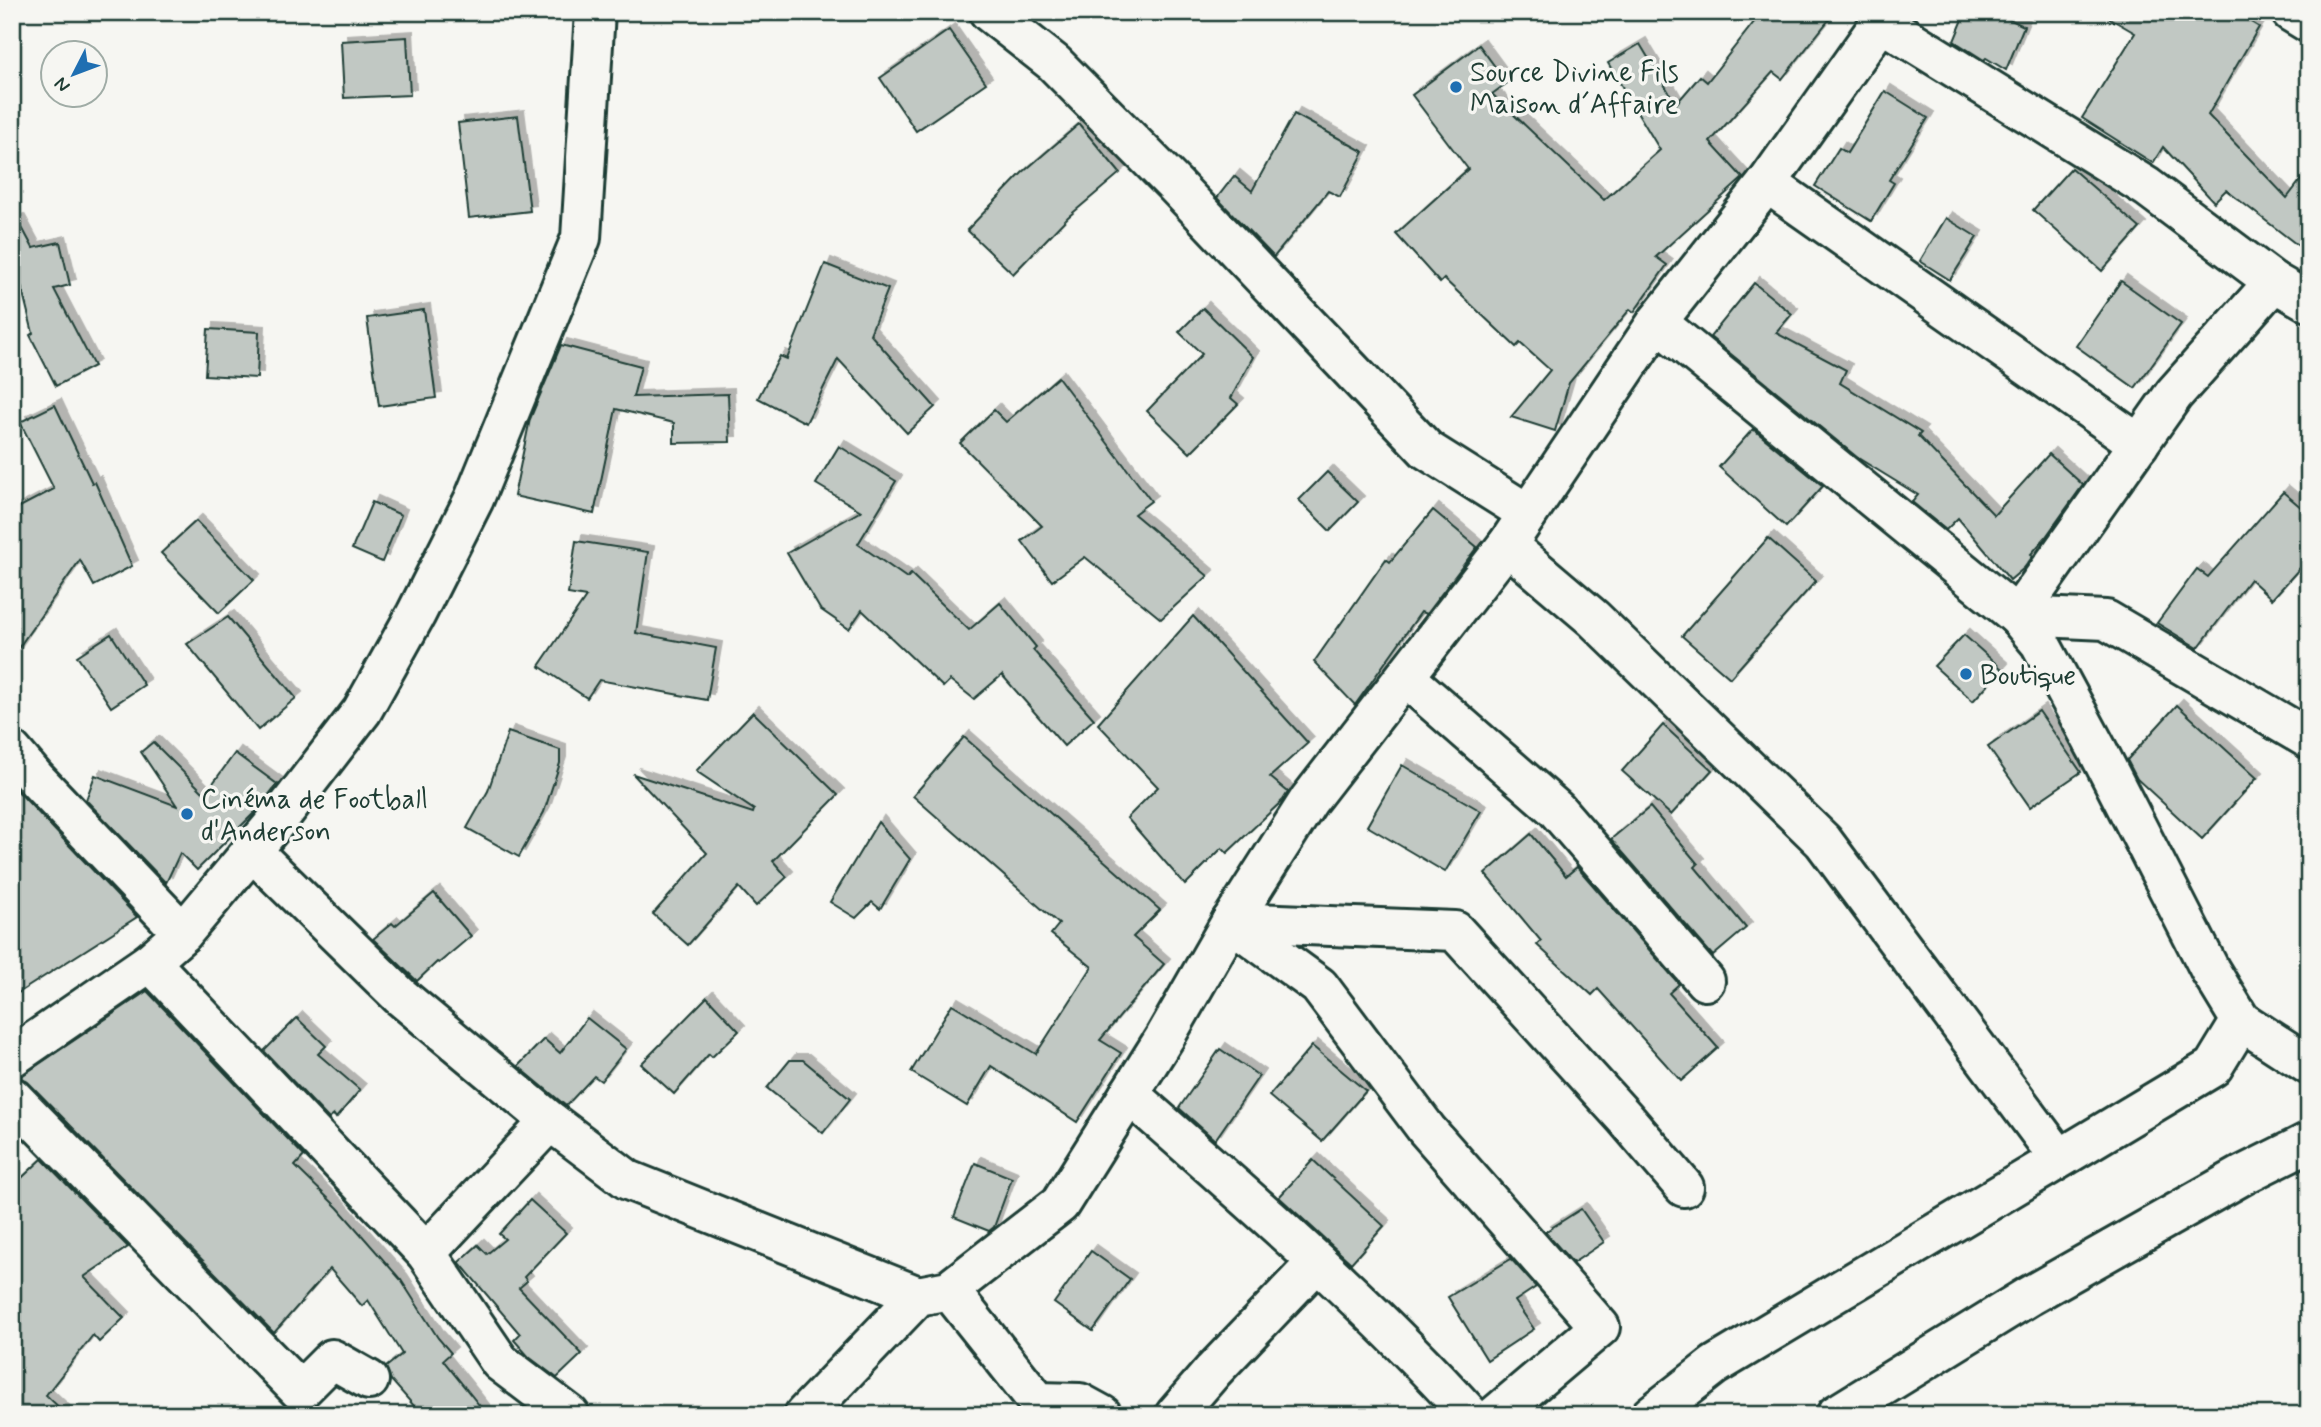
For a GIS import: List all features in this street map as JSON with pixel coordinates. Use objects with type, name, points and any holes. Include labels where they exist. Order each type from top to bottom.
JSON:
[{"type":"street","points":[[12,1057],[150,962],[183,933],[285,811],[362,711],[416,614],[474,499],[581,238],[595,12]]},
{"type":"street","points":[[989,12],[1054,63],[1082,91],[1427,450],[1527,513]]},
{"type":"street","points":[[2291,12],[2309,23]]},
{"type":"street","points":[[804,1415],[933,1293],[1060,1204],[1165,1037],[1231,922],[1309,800],[1507,545],[1657,322],[1767,183],[1885,17],[2147,187],[2297,289],[2174,394],[2017,616]]},
{"type":"street","points":[[1767,183],[2139,444]]},
{"type":"street","points":[[1657,322],[2017,616],[2039,642],[2210,970],[2241,1021],[2309,1065]]},
{"type":"street","points":[[1507,545],[1593,618],[1823,841],[2059,1158]]},
{"type":"street","points":[[2017,616],[2106,620],[2309,739]]},
{"type":"street","points":[[1405,677],[1556,809],[1705,981]]},
{"type":"street","points":[[12,751],[183,933]]},
{"type":"street","points":[[252,851],[400,996],[550,1121],[628,1180],[933,1293],[1033,1408],[1080,1403],[1102,1415]]},
{"type":"street","points":[[1231,922],[1455,931],[1625,1118],[1684,1188]]},
{"type":"street","points":[[1231,922],[1319,986],[1427,1130],[1600,1327],[1496,1415]]},
{"type":"street","points":[[150,962],[426,1252],[500,1362],[570,1415]]},
{"type":"street","points":[[1651,1415],[1715,1365],[2213,1067],[2241,1021]]},
{"type":"street","points":[[1129,1094],[1317,1262],[1415,1355],[1470,1415]]},
{"type":"street","points":[[12,1097],[300,1391],[332,1359],[369,1380]]},
{"type":"street","points":[[426,1252],[550,1121]]},
{"type":"street","points":[[1836,1415],[2029,1296],[2243,1175],[2309,1142]]},
{"type":"street","points":[[1175,1415],[1317,1262]]},
{"type":"building","points":[[1762,12],[1835,12],[1782,79],[1773,72],[1710,142],[1743,178],[1656,257],[1667,265],[1634,312],[1630,309],[1569,383],[1555,431],[1511,417],[1550,370],[1520,343],[1516,347],[1444,279],[1440,283],[1396,234],[1468,169],[1412,95],[1479,45],[1507,83],[1492,94],[1604,200],[1660,150],[1608,63],[1640,44],[1676,104],[1700,76],[1707,82]]},
{"type":"building","points":[[1966,12],[1994,12],[2024,26],[2006,70],[1954,41]]},
{"type":"building","points":[[2099,12],[2234,12],[2259,27],[2208,115],[2287,198],[2309,169],[2309,254],[2226,190],[2214,202],[2163,147],[2153,163],[2082,118],[2135,33]]},
{"type":"building","points":[[949,30],[986,83],[916,131],[880,78]]},
{"type":"building","points":[[407,37],[410,95],[344,98],[341,41]]},
{"type":"building","points":[[1885,91],[1928,118],[1889,180],[1894,183],[1871,221],[1815,186],[1839,148],[1847,153]]},
{"type":"building","points":[[1294,114],[1364,152],[1340,197],[1328,191],[1274,257],[1217,198],[1234,176],[1252,191]]},
{"type":"building","points":[[518,116],[530,211],[469,218],[458,123]]},
{"type":"building","points":[[1079,124],[1120,173],[1068,217],[1013,274],[967,230],[1022,173]]},
{"type":"building","points":[[2071,168],[2140,228],[2102,271],[2033,210]]},
{"type":"building","points":[[1946,218],[1977,237],[1950,280],[1920,261]]},
{"type":"building","points":[[18,220],[33,248],[60,242],[70,285],[54,289],[94,366],[56,386],[30,335],[33,333],[12,249],[12,222]]},
{"type":"building","points":[[825,264],[888,289],[870,334],[935,407],[907,433],[838,359],[806,423],[758,398],[780,356],[787,359]]},
{"type":"building","points":[[2121,281],[2181,324],[2135,388],[2076,346]]},
{"type":"building","points":[[1754,283],[1792,314],[1776,333],[1846,370],[1840,383],[1921,433],[1918,436],[1994,515],[2049,454],[2083,485],[2031,554],[2033,556],[2024,568],[2010,580],[1958,518],[1946,530],[1912,502],[1918,495],[1858,458],[1710,337]]},
{"type":"building","points":[[1203,308],[1253,357],[1231,398],[1238,404],[1190,453],[1147,411],[1202,354],[1179,332]]},
{"type":"building","points":[[424,310],[436,398],[379,406],[367,318]]},
{"type":"building","points":[[208,329],[259,332],[257,378],[205,375]]},
{"type":"building","points":[[561,345],[641,366],[633,397],[728,394],[730,442],[674,443],[674,423],[616,409],[594,514],[514,496],[530,419]]},
{"type":"building","points":[[1058,377],[1151,501],[1134,514],[1208,576],[1161,619],[1085,557],[1052,581],[1022,541],[1042,526],[960,443],[994,410],[1006,422]]},
{"type":"building","points":[[55,405],[92,483],[95,482],[132,566],[94,586],[80,560],[12,657],[12,581],[18,572],[12,561],[12,511],[54,489],[20,422]]},
{"type":"building","points":[[1753,429],[1823,486],[1786,527],[1719,467]]},
{"type":"building","points":[[839,446],[896,481],[858,544],[907,578],[911,574],[969,630],[1000,603],[1036,647],[1033,650],[1094,719],[1064,746],[1002,675],[974,699],[950,680],[943,687],[862,610],[849,629],[820,609],[787,553],[861,511],[816,484]]},
{"type":"building","points":[[1327,472],[1358,502],[1330,531],[1299,500]]},
{"type":"building","points":[[2283,492],[2309,514],[2309,558],[2272,599],[2250,579],[2198,648],[2157,623],[2197,569],[2208,577]]},
{"type":"building","points":[[372,502],[401,515],[382,562],[352,549]]},
{"type":"building","points":[[1433,510],[1477,547],[1426,614],[1421,612],[1355,705],[1314,662],[1386,559],[1390,562]]},
{"type":"building","points":[[196,521],[254,580],[219,613],[161,553]]},
{"type":"building","points":[[1768,538],[1816,581],[1730,678],[1682,636]]},
{"type":"building","points":[[576,541],[648,552],[636,633],[716,648],[707,700],[599,680],[587,698],[539,666],[586,597],[568,594]]},
{"type":"building","points":[[1193,616],[1308,743],[1270,777],[1288,792],[1283,800],[1227,853],[1222,848],[1185,885],[1127,818],[1158,787],[1098,724]]},
{"type":"building","points":[[228,617],[296,698],[258,730],[187,644]]},
{"type":"building","points":[[111,634],[144,685],[111,707],[77,656]]},
{"type":"building","points":[[1964,635],[2002,669],[1973,701],[1934,666]]},
{"type":"building","points":[[2177,705],[2257,778],[2202,839],[2137,779],[2127,760]]},
{"type":"building","points":[[2039,711],[2081,772],[2030,807],[1988,747]]},
{"type":"building","points":[[753,712],[838,795],[773,861],[787,877],[756,906],[739,887],[688,945],[653,914],[707,853],[633,774],[753,813],[754,810],[696,771]]},
{"type":"building","points":[[1663,725],[1712,770],[1671,815],[1622,771]]},
{"type":"building","points":[[508,732],[560,750],[560,763],[544,812],[519,857],[467,828],[488,791]]},
{"type":"building","points":[[964,737],[1160,910],[1133,937],[1164,964],[1100,1040],[1121,1053],[1077,1122],[991,1066],[967,1106],[911,1072],[952,1004],[1036,1054],[1092,967],[1051,934],[1059,924],[913,796]]},
{"type":"building","points":[[153,742],[205,794],[235,753],[277,784],[257,810],[197,870],[180,853],[166,883],[86,800],[95,775],[177,806],[141,752]]},
{"type":"building","points":[[1402,765],[1481,811],[1445,872],[1367,826]]},
{"type":"building","points":[[12,785],[137,917],[12,997]]},
{"type":"building","points":[[1650,807],[1698,864],[1695,867],[1746,928],[1713,956],[1611,839]]},
{"type":"building","points":[[878,822],[910,859],[880,909],[872,902],[856,918],[830,902]]},
{"type":"building","points":[[1531,834],[1566,876],[1577,867],[1679,984],[1669,993],[1718,1048],[1681,1081],[1598,989],[1592,995],[1537,945],[1541,941],[1485,874]]},
{"type":"building","points":[[434,893],[471,936],[417,981],[373,939],[392,923],[395,926]]},
{"type":"building","points":[[147,991],[304,1156],[295,1166],[338,1208],[401,1280],[438,1338],[451,1353],[443,1360],[487,1415],[422,1415],[391,1380],[386,1367],[402,1354],[368,1300],[362,1306],[330,1269],[274,1333],[28,1082],[20,1077]]},
{"type":"building","points":[[707,997],[739,1031],[712,1057],[709,1054],[674,1094],[641,1064]]},
{"type":"building","points":[[297,1018],[326,1046],[318,1054],[360,1090],[336,1118],[334,1115],[329,1119],[264,1051]]},
{"type":"building","points":[[587,1018],[626,1049],[601,1081],[594,1076],[566,1106],[518,1066],[544,1039],[560,1053]]},
{"type":"building","points":[[1312,1046],[1366,1091],[1322,1141],[1269,1096]]},
{"type":"building","points":[[1220,1049],[1259,1076],[1215,1140],[1179,1108]]},
{"type":"building","points":[[790,1060],[803,1060],[850,1099],[823,1133],[767,1088]]},
{"type":"building","points":[[42,1159],[128,1247],[84,1277],[124,1318],[99,1342],[93,1335],[46,1395],[67,1415],[12,1415],[12,1187]]},
{"type":"building","points":[[1313,1160],[1384,1226],[1351,1263],[1279,1197]]},
{"type":"building","points":[[975,1163],[1012,1178],[994,1227],[989,1231],[954,1217]]},
{"type":"building","points":[[530,1200],[566,1233],[524,1277],[527,1281],[519,1288],[582,1354],[557,1378],[529,1357],[514,1340],[520,1334],[459,1262],[478,1245],[487,1254],[505,1239],[499,1234]]},
{"type":"building","points":[[1581,1209],[1604,1242],[1573,1263],[1545,1232]]},
{"type":"building","points":[[1091,1251],[1130,1279],[1093,1331],[1054,1303]]},
{"type":"building","points":[[1511,1259],[1536,1287],[1515,1301],[1534,1329],[1487,1360],[1448,1297]]},
{"type":"place","name":"Source Divine Fils Maison d´Affaire","points":[[1456,87]]},
{"type":"place","name":"Boutique","points":[[1966,674]]},
{"type":"place","name":"Cinéma de Football d'Anderson","points":[[187,814]]}]
